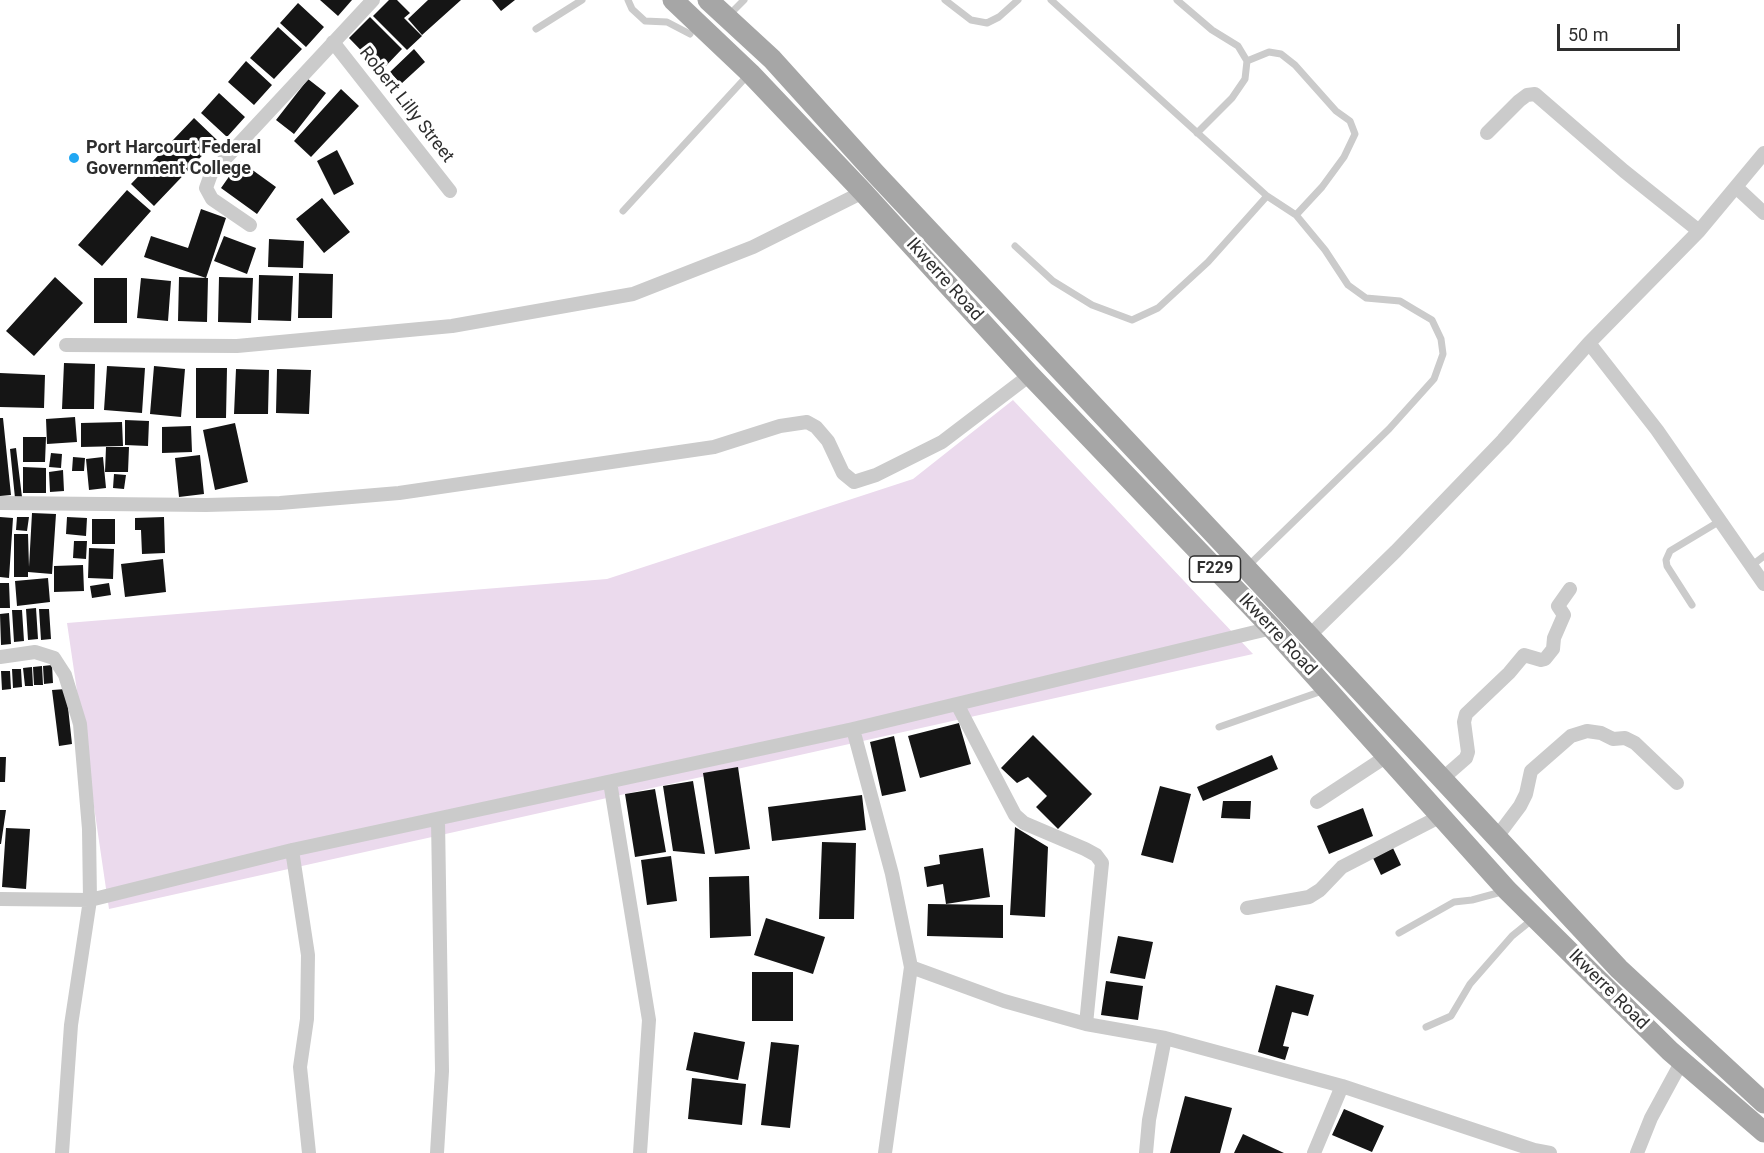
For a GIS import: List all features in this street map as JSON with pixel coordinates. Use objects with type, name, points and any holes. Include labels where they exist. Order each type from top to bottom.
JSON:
[{"type":"main road","name":"Ikwerre Road","points":[[673,0],[750,73],[863,192],[1030,375],[1272,628],[1508,890],[1682,1061],[1764,1132]]},
{"type":"main road","name":"Ikwerre Road","points":[[708,0],[772,59],[908,208],[1619,969],[1764,1103]]},
{"type":"street","points":[[250,225],[212,199],[206,188],[211,174],[373,0]]},
{"type":"street","name":"Robert Lilly Street","points":[[333,42],[450,191]]},
{"type":"street","points":[[1487,133],[1519,101],[1527,95],[1535,94],[1624,171],[1699,231]]},
{"type":"street","points":[[1309,636],[1405,543],[1503,440],[1589,343],[1699,231],[1764,153]]},
{"type":"street","points":[[1736,187],[1764,213]]},
{"type":"street","points":[[66,345],[237,346],[452,326],[633,294],[753,247],[863,192]]},
{"type":"street","points":[[1589,343],[1657,430],[1764,584]]},
{"type":"street","points":[[0,503],[248,504],[399,493],[714,447],[780,426],[807,422],[816,427],[828,441],[843,473],[854,482],[876,475],[942,442],[1030,375]]},
{"type":"street","points":[[1442,779],[1466,758],[1468,752],[1464,722],[1466,714],[1524,655],[1541,660],[1545,659],[1553,649],[1554,638],[1564,615],[1558,606],[1570,589]]},
{"type":"street","points":[[0,899],[90,900],[292,850],[853,729],[1272,628]]},
{"type":"street","points":[[0,657],[35,652],[54,658],[65,675],[80,724],[88,829],[90,900],[71,1025],[62,1153]]},
{"type":"street","points":[[957,704],[1015,815],[1024,823],[1096,855],[1102,863],[1086,1024]]},
{"type":"street","points":[[853,729],[892,874],[910,967],[885,1153]]},
{"type":"street","points":[[1496,838],[1520,806],[1526,794],[1531,771],[1570,736],[1579,733],[1587,731],[1601,733],[1613,739],[1625,738],[1635,743],[1677,783]]},
{"type":"street","points":[[1317,802],[1387,756]]},
{"type":"street","points":[[610,782],[649,1020],[640,1153]]},
{"type":"street","points":[[1247,908],[1309,897],[1320,890],[1342,867],[1441,816]]},
{"type":"street","points":[[437,1153],[442,1071],[438,820]]},
{"type":"street","points":[[292,850],[308,955],[307,1019],[300,1067],[309,1153]]},
{"type":"street","points":[[910,967],[1004,1001],[1086,1024],[1165,1038],[1342,1086],[1533,1152],[1550,1153]]},
{"type":"street","points":[[1146,1153],[1149,1120],[1165,1038]]},
{"type":"street","points":[[1637,1153],[1651,1118],[1682,1061]]},
{"type":"street","points":[[1314,1153],[1342,1086]]},
{"type":"lane","points":[[536,29],[582,0]]},
{"type":"lane","points":[[628,0],[632,9],[645,21],[667,22],[690,34]]},
{"type":"lane","points":[[727,17],[744,0]]},
{"type":"lane","points":[[945,0],[971,20],[987,23],[999,17],[1018,0]]},
{"type":"lane","points":[[1050,0],[1267,196],[1296,215],[1325,250],[1348,285],[1366,298],[1400,302],[1432,320],[1441,339],[1443,354],[1434,379],[1404,412],[1246,568]]},
{"type":"lane","points":[[1177,0],[1212,30],[1238,46],[1246,61],[1245,79],[1232,98],[1197,133]]},
{"type":"lane","points":[[1246,61],[1269,52],[1281,54],[1295,65],[1336,111],[1350,121],[1355,134],[1344,157],[1322,187],[1296,215]]},
{"type":"lane","points":[[623,211],[750,73]]},
{"type":"lane","points":[[1015,246],[1053,281],[1092,305],[1132,320],[1158,308],[1208,262],[1267,196]]},
{"type":"lane","points":[[1692,605],[1667,566],[1666,560],[1670,551],[1720,521]]},
{"type":"lane","points":[[1751,566],[1764,556]]},
{"type":"lane","points":[[1219,727],[1327,690]]},
{"type":"lane","points":[[1399,933],[1454,902],[1472,900],[1508,890]]},
{"type":"lane","points":[[1426,1027],[1451,1016],[1470,984],[1512,936],[1535,917]]},
{"type":"shaded area","points":[[1013,400],[1253,654],[109,909],[67,623],[607,579],[913,479]]},
{"type":"building","points":[[320,0],[352,0],[338,16]]},
{"type":"building","points":[[389,0],[397,0],[410,13],[404,18],[422,36],[407,50],[373,16]]},
{"type":"building","points":[[428,0],[461,0],[422,35],[408,19]]},
{"type":"building","points":[[492,0],[515,0],[501,11]]},
{"type":"building","points":[[298,3],[324,27],[306,47],[280,23]]},
{"type":"building","points":[[370,17],[402,49],[381,71],[349,38]]},
{"type":"building","points":[[278,27],[302,49],[274,79],[250,58]]},
{"type":"building","points":[[414,49],[425,62],[401,84],[390,72]]},
{"type":"building","points":[[246,61],[272,85],[254,105],[228,82]]},
{"type":"building","points":[[308,79],[326,93],[294,134],[276,120]]},
{"type":"building","points":[[341,89],[359,106],[311,157],[294,141]]},
{"type":"building","points":[[219,93],[245,117],[227,137],[201,113]]},
{"type":"building","points":[[194,118],[217,140],[154,206],[131,184]]},
{"type":"building","points":[[337,150],[354,184],[334,195],[317,161]]},
{"type":"building","points":[[240,161],[276,187],[257,214],[221,188]]},
{"type":"building","points":[[127,190],[151,211],[102,266],[78,245]]},
{"type":"building","points":[[322,198],[350,232],[324,253],[296,219]]},
{"type":"building","points":[[201,209],[226,218],[206,278],[144,257],[151,236],[188,248]]},
{"type":"building","points":[[224,236],[256,248],[247,274],[214,261]]},
{"type":"building","points":[[269,239],[304,241],[303,268],[268,267]]},
{"type":"building","points":[[299,273],[333,274],[332,318],[298,318]]},
{"type":"building","points":[[259,275],[293,276],[291,321],[258,320]]},
{"type":"building","points":[[55,277],[83,303],[34,356],[6,331]]},
{"type":"building","points":[[179,277],[208,278],[207,322],[178,321]]},
{"type":"building","points":[[219,277],[253,278],[251,323],[218,322]]},
{"type":"building","points":[[94,278],[127,278],[127,323],[94,323]]},
{"type":"building","points":[[141,278],[171,281],[168,321],[137,318]]},
{"type":"building","points":[[64,363],[95,364],[94,409],[62,409]]},
{"type":"building","points":[[107,366],[145,368],[142,413],[104,410]]},
{"type":"building","points":[[154,366],[185,369],[181,417],[150,414]]},
{"type":"building","points":[[196,368],[227,368],[226,418],[196,418]]},
{"type":"building","points":[[236,369],[269,370],[268,414],[234,414]]},
{"type":"building","points":[[277,369],[311,370],[309,414],[276,413]]},
{"type":"building","points":[[0,373],[45,375],[44,408],[0,407]]},
{"type":"building","points":[[75,417],[77,442],[47,444],[46,419]]},
{"type":"building","points":[[0,418],[3,418],[11,495],[0,496]]},
{"type":"building","points":[[125,420],[149,421],[148,446],[125,445]]},
{"type":"building","points":[[122,422],[123,446],[81,447],[81,423]]},
{"type":"building","points":[[235,423],[248,482],[215,490],[203,430]]},
{"type":"building","points":[[191,426],[192,452],[162,453],[162,427]]},
{"type":"building","points":[[23,437],[46,437],[45,462],[23,462]]},
{"type":"building","points":[[106,447],[129,447],[128,472],[105,472]]},
{"type":"building","points":[[16,448],[22,497],[15,498],[10,449]]},
{"type":"building","points":[[51,453],[62,454],[61,468],[49,467]]},
{"type":"building","points":[[200,455],[204,494],[179,497],[175,458]]},
{"type":"building","points":[[73,457],[85,458],[84,471],[72,471]]},
{"type":"building","points":[[103,457],[106,488],[89,490],[86,459]]},
{"type":"building","points":[[23,467],[46,468],[46,493],[23,493]]},
{"type":"building","points":[[63,470],[64,491],[50,492],[49,472]]},
{"type":"building","points":[[114,474],[126,475],[124,489],[113,488]]},
{"type":"building","points":[[32,513],[56,514],[52,574],[28,572],[28,577],[14,577],[14,534],[28,534],[29,567]]},
{"type":"building","points":[[0,517],[13,518],[9,578],[0,577]]},
{"type":"building","points":[[17,517],[29,517],[27,531],[16,530]]},
{"type":"building","points":[[67,517],[87,518],[86,536],[66,534]]},
{"type":"building","points":[[164,517],[165,553],[142,554],[141,530],[135,530],[135,518]]},
{"type":"building","points":[[92,519],[115,519],[115,544],[92,544]]},
{"type":"building","points":[[74,541],[87,541],[86,559],[73,558]]},
{"type":"building","points":[[89,548],[114,549],[113,579],[88,578]]},
{"type":"building","points":[[163,559],[166,592],[125,597],[121,564]]},
{"type":"building","points":[[83,565],[84,591],[54,592],[54,566]]},
{"type":"building","points":[[48,578],[50,602],[17,606],[15,581]]},
{"type":"building","points":[[0,583],[9,583],[10,608],[0,608]]},
{"type":"building","points":[[109,583],[111,595],[92,598],[90,586]]},
{"type":"building","points":[[36,608],[38,639],[28,640],[26,609]]},
{"type":"building","points":[[39,609],[49,609],[51,639],[41,640]]},
{"type":"building","points":[[12,610],[22,610],[24,641],[14,642]]},
{"type":"building","points":[[9,613],[11,644],[1,645],[0,614]]},
{"type":"building","points":[[52,665],[53,683],[44,684],[43,666]]},
{"type":"building","points":[[42,666],[43,685],[34,685],[33,667]]},
{"type":"building","points":[[32,667],[33,686],[25,686],[23,668]]},
{"type":"building","points":[[12,669],[21,669],[22,687],[13,688]]},
{"type":"building","points":[[1,671],[10,671],[11,689],[2,690]]},
{"type":"building","points":[[66,689],[72,744],[59,746],[52,690]]},
{"type":"building","points":[[959,723],[971,764],[920,778],[908,736]]},
{"type":"building","points":[[1033,735],[1092,794],[1058,829],[1036,807],[1047,796],[1028,777],[1017,783],[1001,768]]},
{"type":"building","points":[[894,736],[906,791],[882,796],[870,742]]},
{"type":"building","points":[[1272,755],[1278,769],[1203,801],[1197,787]]},
{"type":"building","points":[[0,757],[6,757],[5,782],[0,782]]},
{"type":"building","points":[[738,767],[750,849],[715,854],[703,773]]},
{"type":"building","points":[[693,781],[705,854],[673,851],[663,786]]},
{"type":"building","points":[[1160,786],[1191,794],[1173,863],[1141,855]]},
{"type":"building","points":[[655,789],[666,852],[635,857],[625,794]]},
{"type":"building","points":[[862,795],[866,830],[772,841],[768,807]]},
{"type":"building","points":[[1223,801],[1251,801],[1250,819],[1221,818]]},
{"type":"building","points":[[1363,808],[1373,836],[1329,854],[1317,826]]},
{"type":"building","points":[[0,810],[6,810],[1,844],[0,844]]},
{"type":"building","points":[[1015,827],[1048,847],[1045,917],[1010,915]]},
{"type":"building","points":[[6,828],[30,829],[26,889],[2,887]]},
{"type":"building","points":[[822,842],[856,843],[854,919],[819,919]]},
{"type":"building","points":[[983,848],[990,897],[946,904],[943,884],[927,887],[924,867],[940,864],[939,855]]},
{"type":"building","points":[[1393,848],[1401,865],[1381,875],[1373,858]]},
{"type":"building","points":[[671,856],[677,901],[647,905],[641,860]]},
{"type":"building","points":[[749,876],[751,936],[710,938],[709,877]]},
{"type":"building","points":[[928,904],[1003,905],[1003,938],[927,936]]},
{"type":"building","points":[[766,918],[825,937],[813,974],[754,955]]},
{"type":"building","points":[[1118,936],[1153,942],[1145,979],[1110,973]]},
{"type":"building","points":[[752,972],[793,972],[793,1021],[752,1021]]},
{"type":"building","points":[[1106,981],[1143,986],[1138,1020],[1101,1015]]},
{"type":"building","points":[[1276,985],[1314,995],[1308,1016],[1292,1012],[1283,1046],[1289,1047],[1285,1060],[1258,1052]]},
{"type":"building","points":[[694,1032],[745,1042],[738,1080],[686,1070]]},
{"type":"building","points":[[771,1042],[799,1045],[790,1128],[761,1125]]},
{"type":"building","points":[[692,1078],[746,1084],[742,1125],[688,1119]]},
{"type":"building","points":[[1185,1096],[1232,1108],[1220,1153],[1170,1153]]},
{"type":"building","points":[[1344,1109],[1384,1126],[1372,1152],[1332,1135]]},
{"type":"building","points":[[1243,1134],[1284,1153],[1234,1153]]},
{"type":"place","name":"Port Harcourt Federal Government College","points":[[74,158]]}]
